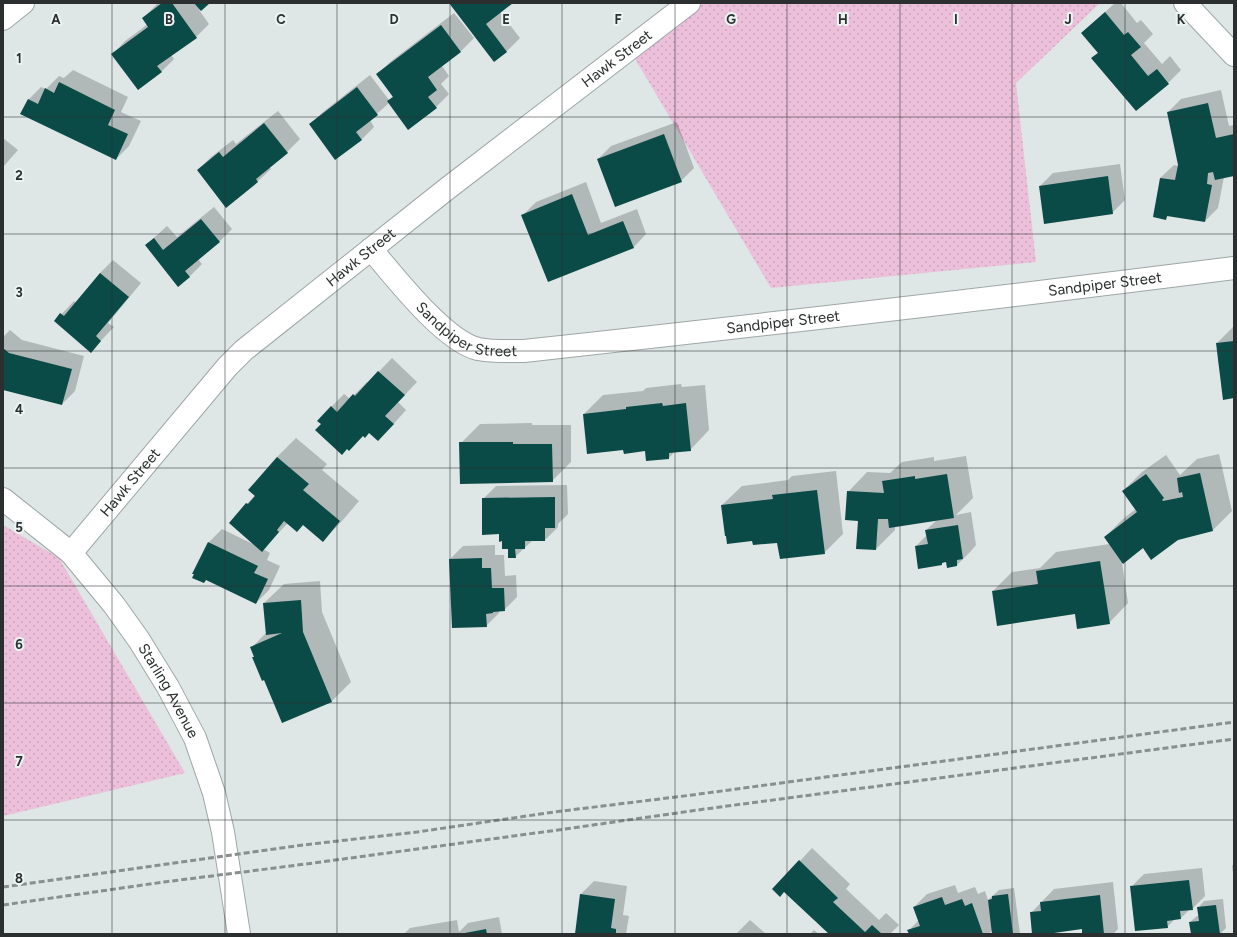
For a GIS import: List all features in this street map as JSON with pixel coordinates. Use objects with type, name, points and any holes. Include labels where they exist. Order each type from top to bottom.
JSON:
[{"type":"street","points":[[3,19],[23,3]]},
{"type":"street","name":"Hawk Street","points":[[71,552],[122,490],[233,361],[263,335],[448,188],[689,3]]},
{"type":"street","points":[[1185,3],[1234,55]]},
{"type":"street","name":"Sandpiper Street","points":[[371,249],[426,312],[458,339],[467,345],[478,349],[505,352],[686,333],[1111,284],[1234,268]]},
{"type":"street","name":"Starling Avenue","points":[[3,499],[71,552],[114,605],[139,640],[168,687],[195,738],[214,792],[223,832],[238,934]]},
{"type":"shaded area","points":[[703,3],[1100,3],[1016,83],[1036,262],[771,288],[634,57]]},
{"type":"shaded area","points":[[3,525],[59,558],[185,773],[3,816]]},
{"type":"building","points":[[162,3],[172,3],[197,38],[157,66],[162,72],[138,90],[111,54],[148,27],[142,18]]},
{"type":"building","points":[[194,3],[210,3],[201,11]]},
{"type":"building","points":[[449,3],[513,3],[486,24],[507,52],[494,62]]},
{"type":"building","points":[[1105,12],[1124,35],[1128,32],[1141,47],[1131,55],[1148,76],[1157,69],[1169,84],[1136,111],[1091,58],[1098,53],[1081,33]]},
{"type":"building","points":[[441,25],[461,52],[428,77],[437,90],[428,97],[437,108],[408,130],[387,101],[393,97],[376,74]]},
{"type":"building","points":[[59,82],[115,110],[108,125],[128,134],[116,160],[20,114],[28,99],[38,104],[45,88],[54,93]]},
{"type":"building","points":[[357,87],[378,115],[356,132],[362,140],[335,160],[309,124]]},
{"type":"building","points":[[1208,103],[1216,138],[1234,134],[1234,176],[1215,180],[1213,172],[1208,173],[1207,184],[1212,185],[1205,222],[1167,216],[1166,220],[1153,217],[1160,178],[1175,180],[1178,165],[1167,112]]},
{"type":"building","points":[[264,123],[288,153],[256,179],[258,182],[226,208],[197,170],[219,152],[223,157]]},
{"type":"building","points":[[664,134],[682,182],[615,207],[597,159]]},
{"type":"building","points":[[1108,176],[1113,214],[1044,224],[1039,186]]},
{"type":"building","points":[[572,194],[588,235],[623,221],[634,248],[548,282],[521,215]]},
{"type":"building","points":[[201,219],[220,242],[185,271],[190,277],[178,287],[145,245],[154,238],[163,250]]},
{"type":"building","points":[[100,273],[129,297],[96,336],[101,341],[91,353],[54,321],[60,313],[64,316]]},
{"type":"building","points":[[1234,341],[1234,398],[1223,400],[1216,343]]},
{"type":"building","points":[[3,348],[9,353],[72,369],[62,405],[3,390]]},
{"type":"building","points":[[378,371],[405,395],[385,416],[394,424],[378,441],[369,433],[365,438],[363,436],[349,451],[347,449],[342,455],[315,430],[321,424],[317,421],[331,406],[337,412],[353,394],[355,396]]},
{"type":"building","points":[[662,403],[663,406],[686,403],[691,451],[669,453],[669,459],[646,461],[645,451],[624,454],[623,450],[587,454],[583,414]]},
{"type":"building","points":[[459,442],[552,444],[553,482],[460,484]]},
{"type":"building","points":[[277,457],[309,484],[303,490],[340,521],[323,542],[303,525],[297,532],[284,521],[277,530],[279,532],[262,552],[229,523],[246,503],[248,504],[255,496],[248,490]]},
{"type":"building","points":[[1200,473],[1213,531],[1178,540],[1151,560],[1143,548],[1123,564],[1104,537],[1137,512],[1122,491],[1146,474],[1164,498],[1162,500],[1163,501],[1183,497],[1182,492],[1179,493],[1177,478]]},
{"type":"building","points":[[947,474],[954,518],[889,528],[888,519],[878,519],[876,550],[856,549],[858,521],[845,520],[847,491],[884,493],[882,481],[915,476],[915,479]]},
{"type":"building","points":[[817,490],[825,554],[780,559],[777,543],[753,545],[752,541],[727,544],[721,505],[773,499],[772,495]]},
{"type":"building","points":[[555,497],[555,528],[545,528],[545,541],[525,541],[525,549],[515,549],[516,558],[508,558],[508,549],[502,549],[502,541],[499,542],[499,534],[482,535],[482,498]]},
{"type":"building","points":[[958,525],[963,559],[957,560],[957,566],[947,568],[946,562],[942,563],[942,565],[918,569],[915,546],[928,544],[925,530]]},
{"type":"building","points":[[208,542],[258,566],[254,573],[268,579],[256,604],[206,580],[204,583],[192,578],[194,574],[192,574]]},
{"type":"building","points":[[482,558],[482,568],[491,568],[492,588],[504,588],[505,611],[486,614],[487,627],[452,628],[449,559]]},
{"type":"building","points":[[1100,561],[1110,624],[1077,629],[1075,614],[997,626],[992,591],[1038,584],[1036,571]]},
{"type":"building","points":[[301,600],[303,632],[332,702],[282,723],[264,680],[262,681],[252,657],[254,657],[250,647],[282,633],[266,635],[263,603]]},
{"type":"building","points":[[799,860],[838,898],[833,902],[865,932],[872,925],[882,934],[829,934],[784,892],[780,897],[772,889]]},
{"type":"building","points":[[1189,880],[1193,910],[1180,911],[1181,919],[1167,921],[1168,928],[1135,931],[1130,886]]},
{"type":"building","points":[[580,894],[615,899],[611,928],[616,929],[616,934],[575,934]]},
{"type":"building","points":[[1008,894],[1013,934],[992,934],[988,900],[992,899],[992,896]]},
{"type":"building","points":[[1100,895],[1104,934],[1082,934],[1082,929],[1047,934],[1032,934],[1030,912],[1041,911],[1040,902]]},
{"type":"building","points":[[942,897],[945,905],[962,899],[965,906],[972,903],[983,934],[909,934],[907,930],[920,926],[913,907]]},
{"type":"building","points":[[1216,905],[1220,934],[1191,934],[1189,922],[1199,921],[1197,907]]},
{"type":"building","points":[[486,929],[487,934],[465,934],[465,933]]},
{"type":"railway","points":[[3,887],[303,845],[417,832],[554,812],[692,795],[1234,722]]},
{"type":"railway","points":[[3,905],[705,809],[1234,739]]}]
